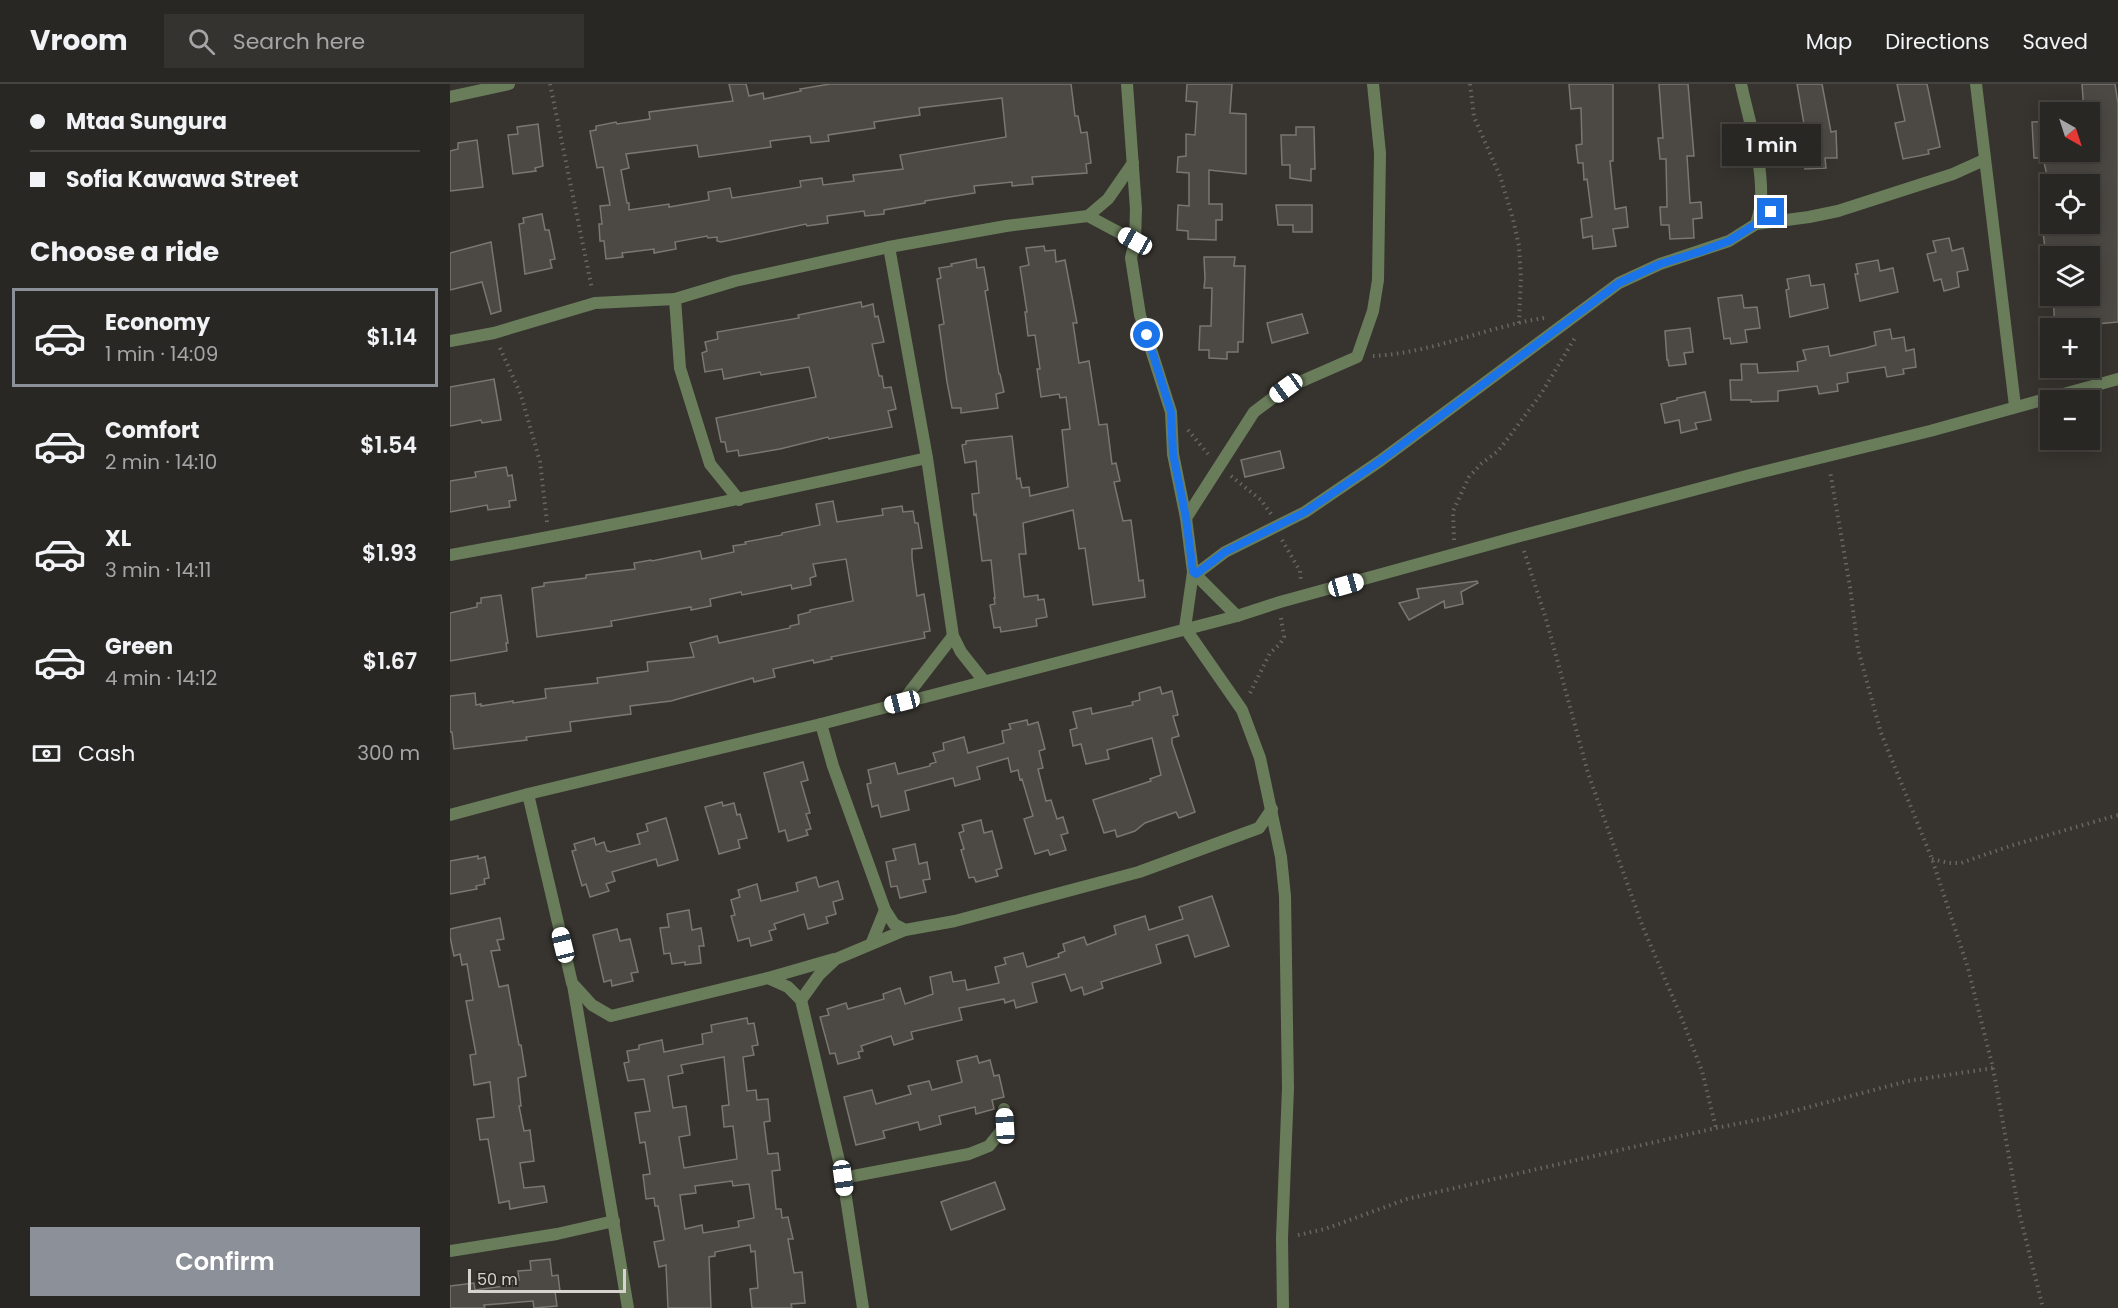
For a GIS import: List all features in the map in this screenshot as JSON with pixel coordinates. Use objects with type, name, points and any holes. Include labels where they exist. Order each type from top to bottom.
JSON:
[{"type":"street","points":[[450,97],[509,84]]},
{"type":"street","points":[[1127,84],[1136,209],[1135,241],[1131,258],[1140,315],[1171,412],[1173,454],[1194,573],[1185,628],[1242,710],[1260,758],[1272,809],[1284,886],[1288,1088],[1282,1238],[1283,1308]]},
{"type":"street","points":[[1186,518],[1254,412],[1286,388],[1357,357],[1374,311],[1378,280],[1380,153],[1373,84]]},
{"type":"street","points":[[1741,84],[1755,146],[1762,203],[1756,224]]},
{"type":"street","points":[[1976,84],[2015,406]]},
{"type":"street","points":[[1194,573],[1225,552],[1305,512],[1380,461],[1611,288],[1639,273],[1729,241],[1756,224],[1838,211],[1953,174],[1984,160]]},
{"type":"street","points":[[450,341],[494,333],[596,303],[675,300],[735,281],[889,247],[1006,226],[1088,216],[1108,199],[1133,163]]},
{"type":"street","points":[[1762,203],[1779,220]]},
{"type":"street","points":[[1088,216],[1135,241]]},
{"type":"street","points":[[889,247],[927,458],[953,636],[961,652],[984,681]]},
{"type":"street","points":[[675,300],[680,368],[692,411],[710,464],[740,500]]},
{"type":"street","points":[[450,815],[528,794],[821,724],[1237,616],[1520,536],[1828,455],[1930,431],[2118,379]]},
{"type":"street","points":[[450,555],[740,500],[927,458]]},
{"type":"street","points":[[1194,573],[1237,616]]},
{"type":"street","points":[[902,702],[953,636]]},
{"type":"street","points":[[821,724],[833,766],[885,910],[894,924],[905,930]]},
{"type":"street","points":[[528,794],[572,983],[628,1308]]},
{"type":"street","points":[[572,983],[592,1005],[612,1016],[768,978],[836,959],[905,930],[955,921],[1139,872],[1259,828],[1272,809]]},
{"type":"street","points":[[872,942],[885,910]]},
{"type":"street","points":[[801,999],[819,975],[836,959]]},
{"type":"street","points":[[768,978],[788,987],[801,999],[843,1178],[863,1308]]},
{"type":"street","points":[[843,1178],[969,1154],[989,1146],[1005,1126],[1004,1109]]},
{"type":"street","points":[[450,1251],[557,1234],[614,1221]]},
{"type":"path","points":[[550,84],[596,303]]},
{"type":"path","points":[[1470,84],[1474,117],[1500,176],[1514,219],[1521,278],[1519,323]]},
{"type":"path","points":[[1455,554],[1454,511],[1469,477],[1498,451],[1541,394],[1574,340],[1586,307]]},
{"type":"path","points":[[1357,357],[1402,353],[1441,346],[1519,323],[1546,318]]},
{"type":"path","points":[[494,333],[521,395],[540,462],[548,538]]},
{"type":"path","points":[[1171,412],[1219,465],[1261,500],[1300,571],[1302,597]]},
{"type":"path","points":[[1828,455],[1861,659],[1881,733],[1932,859],[1968,968],[1993,1068],[2019,1212],[2043,1308]]},
{"type":"path","points":[[1520,536],[1546,618],[1588,773],[1642,925],[1683,1019],[1702,1071],[1716,1128]]},
{"type":"path","points":[[1242,710],[1260,669],[1284,637],[1280,602]]},
{"type":"path","points":[[1932,859],[1949,863],[1961,862],[2118,815]]},
{"type":"path","points":[[1282,1238],[1325,1229],[1407,1199],[1767,1118],[1908,1081],[1993,1068]]},
{"type":"building","points":[[729,84],[746,84],[749,96],[763,93],[764,99],[830,84],[1071,84],[1075,116],[1078,116],[1081,133],[1087,132],[1091,163],[1086,164],[1087,173],[1032,177],[1033,184],[1012,186],[1012,182],[974,186],[975,193],[884,210],[884,214],[865,216],[864,211],[827,216],[828,223],[807,226],[806,224],[721,242],[717,241],[717,237],[708,238],[707,236],[675,242],[676,249],[654,253],[654,249],[622,253],[623,257],[606,259],[604,241],[600,241],[599,224],[602,224],[600,206],[610,205],[603,167],[597,168],[590,131],[596,130],[596,126],[616,122],[617,124],[650,119],[649,112],[733,101]],"holes":[[[1002,98],[1006,137],[900,155],[903,169],[853,175],[854,181],[823,185],[822,178],[800,181],[801,187],[732,198],[730,188],[708,192],[709,200],[669,207],[669,204],[629,210],[621,170],[629,168],[626,154],[697,145],[699,157],[771,147],[770,141],[810,136],[811,143],[829,141],[828,135],[875,128],[874,122],[920,115],[919,108]]]},
{"type":"building","points":[[1187,84],[1232,84],[1230,113],[1246,114],[1246,174],[1209,170],[1209,204],[1222,204],[1222,220],[1216,220],[1216,240],[1188,239],[1188,231],[1177,230],[1178,205],[1189,206],[1189,173],[1177,172],[1178,157],[1186,156],[1186,134],[1195,135],[1197,102],[1186,101]]},
{"type":"building","points":[[1569,84],[1613,84],[1613,161],[1610,161],[1615,209],[1626,207],[1628,227],[1613,229],[1616,246],[1593,249],[1592,236],[1583,238],[1581,219],[1592,217],[1587,179],[1584,180],[1583,163],[1578,163],[1576,145],[1582,144],[1581,108],[1571,109]]},
{"type":"building","points":[[1659,84],[1688,84],[1694,156],[1687,156],[1690,203],[1701,202],[1702,218],[1693,219],[1694,238],[1670,239],[1669,225],[1661,225],[1660,207],[1667,207],[1666,159],[1660,159],[1658,138],[1663,138]]},
{"type":"building","points":[[1797,84],[1822,84],[1831,132],[1836,131],[1837,158],[1825,158],[1826,168],[1805,169],[1804,154],[1800,154],[1798,124],[1804,124]]},
{"type":"building","points":[[1897,84],[1927,84],[1940,147],[1928,150],[1929,154],[1903,159],[1895,123],[1905,121]]},
{"type":"building","points":[[2082,84],[2115,84],[2118,104],[2118,322],[2100,324],[2100,318],[2054,318],[2054,306],[2100,306],[2100,246],[2045,246],[2043,234],[2100,234],[2100,174],[2047,174],[2044,162],[2100,162],[2100,102],[2083,102]]},
{"type":"building","points":[[2032,122],[2040,122],[2040,158],[2034,158]]},
{"type":"building","points":[[538,124],[543,166],[535,168],[536,171],[513,174],[508,135],[518,134],[517,127]]},
{"type":"building","points":[[1296,127],[1314,127],[1315,169],[1311,169],[1311,181],[1290,178],[1290,165],[1282,165],[1281,135],[1296,135]]},
{"type":"building","points":[[477,140],[483,187],[450,191],[450,151],[458,149],[458,143]]},
{"type":"building","points":[[1276,205],[1312,205],[1312,232],[1293,232],[1293,225],[1278,225]]},
{"type":"building","points":[[542,214],[545,230],[549,230],[555,259],[550,260],[552,268],[525,274],[519,224],[524,223],[523,218]]},
{"type":"building","points":[[1949,238],[1952,251],[1963,248],[1968,270],[1957,272],[1959,287],[1944,291],[1941,279],[1934,281],[1927,254],[1936,252],[1933,241]]},
{"type":"building","points":[[491,242],[501,311],[491,314],[482,282],[450,290],[450,253]]},
{"type":"building","points":[[1044,246],[1045,251],[1055,250],[1056,262],[1065,260],[1077,323],[1073,323],[1079,363],[1089,361],[1099,425],[1107,424],[1112,464],[1116,463],[1120,481],[1114,482],[1123,521],[1131,520],[1139,581],[1143,580],[1145,597],[1093,605],[1085,548],[1079,549],[1073,510],[1023,523],[1026,554],[1019,554],[1024,597],[1038,595],[1038,600],[1044,599],[1047,617],[1036,619],[1037,626],[1001,632],[1000,627],[994,628],[990,605],[995,604],[991,560],[982,561],[976,514],[974,515],[972,494],[979,493],[976,461],[965,463],[962,445],[966,444],[966,441],[1012,436],[1017,479],[1020,478],[1022,488],[1029,487],[1030,496],[1068,487],[1062,430],[1070,429],[1066,397],[1060,398],[1059,394],[1041,397],[1035,335],[1028,336],[1020,267],[1029,265],[1026,248]]},
{"type":"building","points":[[1204,257],[1235,257],[1234,266],[1245,266],[1243,342],[1238,342],[1238,352],[1227,352],[1227,359],[1209,358],[1209,350],[1199,350],[1200,326],[1211,326],[1212,288],[1204,288]]},
{"type":"building","points":[[976,259],[977,268],[984,267],[988,290],[985,291],[1004,392],[996,394],[998,408],[961,413],[961,408],[952,408],[947,382],[939,325],[944,324],[937,279],[941,278],[939,268]]},
{"type":"building","points":[[1878,260],[1880,271],[1893,268],[1898,292],[1860,301],[1855,274],[1858,274],[1856,264]]},
{"type":"building","points":[[1809,275],[1811,286],[1824,284],[1828,308],[1790,317],[1786,290],[1789,289],[1787,279]]},
{"type":"building","points":[[1742,295],[1744,308],[1757,307],[1760,328],[1745,330],[1747,342],[1731,344],[1730,338],[1724,339],[1718,298]]},
{"type":"building","points":[[861,302],[862,307],[873,304],[875,317],[878,316],[884,342],[872,344],[884,388],[891,387],[896,409],[888,411],[892,427],[829,439],[828,437],[739,456],[738,450],[727,452],[725,442],[721,442],[716,418],[816,397],[809,367],[761,375],[760,372],[724,379],[722,369],[705,372],[702,353],[707,351],[705,342],[718,339],[717,332],[799,318],[798,315]]},
{"type":"building","points":[[1302,314],[1308,333],[1272,343],[1267,323]]},
{"type":"building","points":[[1690,328],[1693,352],[1684,353],[1686,364],[1669,366],[1665,331]]},
{"type":"building","points":[[1890,329],[1892,339],[1904,337],[1906,351],[1914,349],[1916,367],[1903,369],[1904,374],[1887,377],[1885,367],[1847,373],[1848,382],[1837,384],[1838,391],[1819,394],[1817,386],[1778,391],[1778,401],[1731,400],[1730,380],[1742,380],[1741,364],[1757,364],[1758,373],[1798,371],[1797,362],[1806,360],[1803,350],[1828,346],[1830,356],[1866,348],[1876,345],[1874,332]]},
{"type":"building","points":[[494,379],[501,420],[482,423],[481,420],[450,426],[450,387]]},
{"type":"building","points":[[1705,392],[1711,420],[1695,423],[1697,429],[1681,433],[1679,420],[1665,423],[1661,404]]},
{"type":"building","points":[[1280,451],[1284,468],[1245,477],[1241,460]]},
{"type":"building","points":[[506,467],[508,476],[512,475],[516,500],[509,501],[510,507],[488,510],[487,505],[450,512],[450,481],[476,477],[475,472]]},
{"type":"building","points":[[833,501],[837,522],[883,515],[882,509],[902,506],[903,512],[913,511],[915,523],[918,523],[922,548],[912,549],[917,596],[924,594],[930,631],[924,632],[925,638],[831,657],[832,659],[814,663],[813,660],[773,669],[775,677],[754,682],[753,678],[671,701],[630,706],[631,714],[570,722],[571,731],[526,737],[527,740],[454,749],[452,732],[450,732],[450,696],[475,693],[476,705],[481,704],[481,706],[546,698],[545,689],[598,683],[597,678],[648,671],[647,662],[694,657],[690,643],[717,636],[719,643],[790,628],[790,626],[799,624],[798,615],[810,612],[810,610],[853,601],[846,559],[813,564],[816,576],[810,578],[811,585],[792,589],[791,585],[742,595],[741,592],[710,599],[711,606],[691,610],[691,607],[611,621],[612,626],[537,637],[532,588],[544,586],[544,583],[586,578],[586,575],[635,569],[634,563],[700,551],[702,559],[734,552],[733,546],[746,544],[745,542],[820,525],[816,504]]},
{"type":"building","points":[[1477,581],[1478,583],[1461,592],[1463,604],[1445,608],[1444,601],[1409,620],[1399,603],[1419,598],[1417,589]]},
{"type":"building","points":[[501,595],[508,643],[506,643],[507,651],[450,661],[450,613],[477,607],[477,603],[481,603],[481,598]]},
{"type":"building","points":[[1160,687],[1162,694],[1172,691],[1178,715],[1173,716],[1179,736],[1172,738],[1172,743],[1195,812],[1179,818],[1176,812],[1145,823],[1135,831],[1117,837],[1115,830],[1104,833],[1093,800],[1151,781],[1150,779],[1161,775],[1152,738],[1107,750],[1109,759],[1086,764],[1081,744],[1073,746],[1070,730],[1077,728],[1073,712],[1091,708],[1092,714],[1133,705],[1132,702],[1140,700],[1139,693]]},
{"type":"building","points":[[1027,720],[1028,725],[1038,722],[1045,749],[1039,751],[1043,768],[1038,769],[1046,801],[1051,800],[1057,819],[1063,817],[1068,833],[1061,835],[1066,850],[1050,855],[1048,850],[1035,854],[1024,819],[1033,816],[1022,779],[1020,780],[1018,770],[1011,772],[1008,758],[977,767],[980,779],[955,786],[953,778],[905,791],[909,810],[881,817],[878,805],[872,807],[867,784],[871,783],[868,770],[895,763],[898,774],[930,766],[936,762],[933,753],[944,750],[943,743],[964,737],[968,753],[1004,743],[1002,731],[1011,729],[1009,724]]},
{"type":"building","points":[[803,762],[808,780],[801,782],[810,813],[806,814],[811,829],[806,830],[808,835],[788,841],[785,830],[779,832],[764,773]]},
{"type":"building","points":[[722,802],[723,806],[734,803],[747,838],[738,840],[740,848],[719,854],[705,807]]},
{"type":"building","points":[[666,818],[678,860],[658,866],[656,859],[612,872],[615,881],[606,884],[609,891],[590,897],[586,884],[582,886],[572,851],[576,850],[574,844],[594,838],[596,845],[604,842],[607,851],[610,852],[640,844],[637,834],[648,831],[646,824]]},
{"type":"building","points":[[981,820],[984,833],[992,831],[1002,868],[996,870],[998,876],[976,882],[974,877],[969,878],[959,833],[964,831],[962,825]]},
{"type":"building","points":[[915,844],[919,864],[927,862],[930,879],[923,880],[926,892],[900,898],[897,886],[891,887],[886,862],[896,860],[893,849]]},
{"type":"building","points":[[478,856],[478,859],[485,857],[489,878],[484,879],[485,884],[476,886],[477,889],[450,894],[450,861]]},
{"type":"building","points":[[816,877],[819,887],[838,881],[843,899],[833,902],[836,914],[826,917],[828,923],[808,929],[804,914],[774,924],[776,929],[769,931],[772,940],[751,946],[749,938],[738,941],[731,916],[735,915],[731,900],[740,897],[738,890],[757,884],[761,901],[798,891],[796,883]]},
{"type":"building","points":[[1212,896],[1229,946],[1195,957],[1188,935],[1156,945],[1161,963],[1101,982],[1103,988],[1084,995],[1082,987],[1071,991],[1065,974],[1032,983],[1037,1002],[1016,1008],[1014,1000],[1005,1003],[1004,999],[959,1008],[962,1020],[911,1032],[913,1039],[894,1045],[891,1036],[861,1046],[863,1051],[858,1052],[860,1058],[838,1064],[835,1053],[830,1054],[820,1017],[829,1015],[827,1009],[846,1003],[848,1009],[884,999],[883,994],[900,988],[905,1004],[933,994],[930,977],[951,972],[953,982],[965,980],[967,990],[999,983],[995,967],[1006,964],[1004,958],[1023,953],[1027,967],[1059,957],[1058,954],[1065,951],[1063,944],[1084,937],[1087,945],[1116,934],[1114,926],[1145,916],[1149,930],[1183,919],[1179,907]]},
{"type":"building","points":[[689,910],[692,930],[701,928],[704,946],[699,946],[701,963],[672,964],[670,953],[664,954],[660,928],[669,927],[667,914]]},
{"type":"building","points":[[500,918],[504,939],[497,940],[500,950],[491,951],[499,987],[508,985],[519,1045],[521,1045],[526,1076],[518,1078],[521,1106],[519,1106],[524,1131],[530,1130],[534,1161],[520,1163],[524,1188],[544,1186],[547,1202],[510,1209],[509,1201],[499,1203],[488,1139],[480,1140],[477,1119],[494,1117],[490,1082],[474,1085],[470,1055],[476,1054],[466,1001],[473,1000],[467,964],[462,965],[460,954],[454,956],[450,937],[450,929]]},
{"type":"building","points":[[617,929],[620,941],[630,939],[638,972],[631,973],[633,981],[612,986],[611,980],[604,982],[593,935]]},
{"type":"building","points":[[747,1018],[748,1024],[754,1023],[758,1045],[752,1046],[754,1055],[743,1057],[747,1091],[756,1090],[757,1100],[768,1099],[770,1121],[764,1122],[768,1154],[778,1153],[780,1170],[772,1171],[776,1209],[781,1209],[782,1218],[788,1217],[793,1239],[788,1239],[794,1273],[802,1272],[805,1303],[791,1304],[792,1308],[752,1308],[750,1289],[758,1288],[755,1251],[751,1252],[750,1245],[715,1252],[715,1256],[709,1257],[711,1308],[668,1308],[666,1265],[659,1267],[654,1242],[664,1240],[658,1206],[655,1206],[654,1198],[646,1199],[643,1175],[650,1174],[645,1142],[640,1143],[635,1113],[650,1111],[644,1079],[628,1081],[624,1063],[629,1062],[627,1051],[639,1049],[639,1045],[662,1040],[664,1052],[703,1044],[702,1034],[712,1032],[711,1025]],"holes":[[[724,1057],[729,1105],[722,1106],[724,1127],[733,1126],[737,1159],[684,1168],[679,1137],[690,1135],[686,1106],[673,1108],[668,1076],[683,1073],[681,1065]],[[732,1181],[733,1186],[749,1184],[754,1218],[738,1221],[739,1227],[703,1233],[702,1225],[685,1229],[680,1195],[696,1193],[695,1186]]]},
{"type":"building","points":[[977,1056],[979,1063],[990,1060],[994,1076],[999,1075],[1004,1097],[992,1100],[994,1109],[976,1114],[975,1107],[939,1116],[941,1124],[920,1130],[918,1122],[883,1131],[885,1138],[856,1145],[844,1097],[872,1090],[876,1104],[911,1094],[908,1086],[929,1081],[932,1090],[962,1082],[957,1061]]},
{"type":"building","points":[[995,1182],[1005,1209],[951,1230],[941,1202]]},
{"type":"building","points":[[550,1259],[552,1276],[558,1275],[560,1291],[555,1291],[557,1306],[534,1308],[533,1301],[484,1305],[485,1308],[450,1308],[450,1286],[474,1283],[475,1290],[511,1285],[511,1281],[519,1280],[518,1271],[531,1270],[530,1261]]},
{"type":"route","points":[[1147,335],[1171,412],[1173,454],[1186,518],[1193,572],[1196,574],[1225,552],[1305,512],[1380,461],[1619,283],[1660,264],[1729,241],[1756,224],[1762,203],[1771,212]]}]
